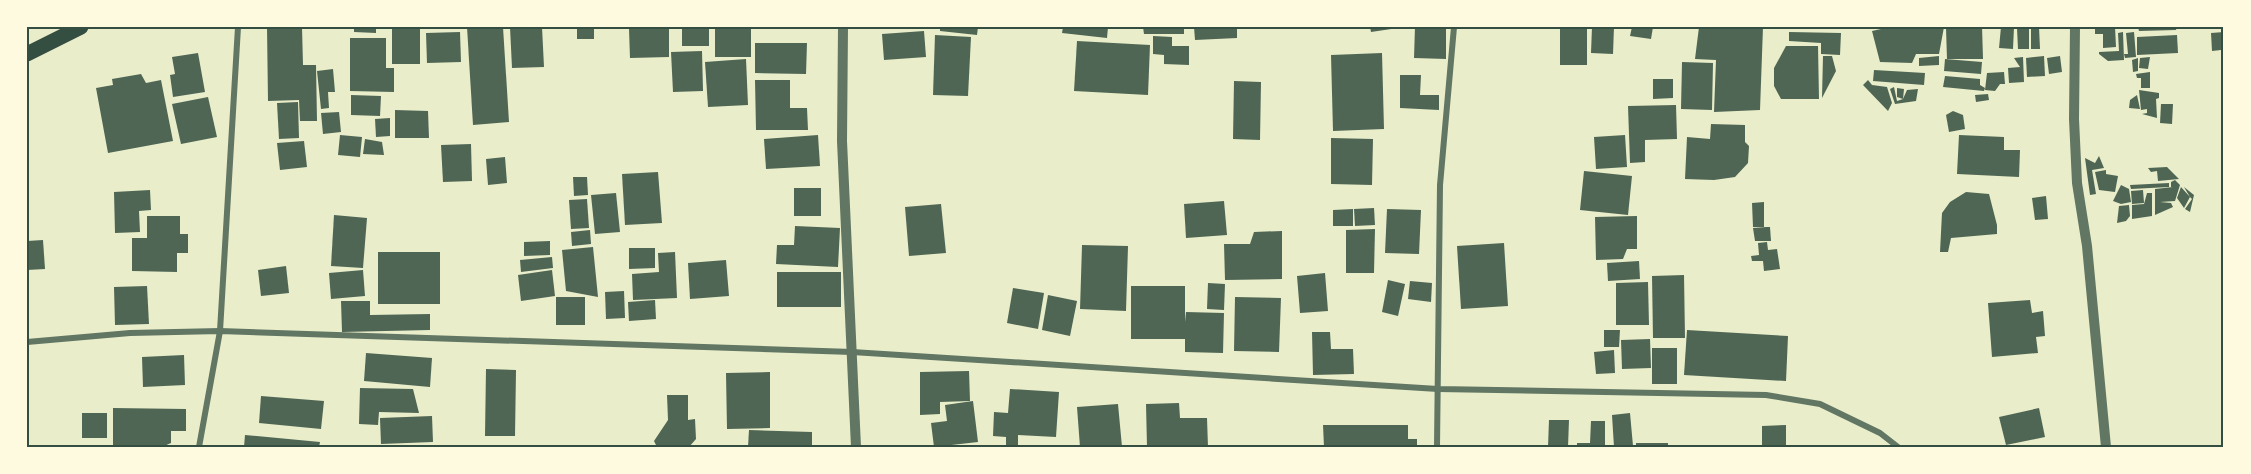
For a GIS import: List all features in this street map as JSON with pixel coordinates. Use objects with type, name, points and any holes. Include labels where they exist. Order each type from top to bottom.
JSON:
[{"type":"main road","points":[[27,54],[81,27]]},
{"type":"street","points":[[199,447],[220,331],[238,27]]},
{"type":"street","points":[[843,27],[842,141],[856,447]]},
{"type":"street","points":[[1437,447],[1440,185],[1454,27]]},
{"type":"street","points":[[2075,27],[2074,119],[2077,183],[2087,246],[2106,447]]},
{"type":"street","points":[[27,342],[130,333],[220,331],[852,352],[1438,389],[1766,395],[1820,404],[1880,433],[1898,447]]},
{"type":"building","points":[[267,27],[302,27],[303,65],[316,65],[317,121],[300,121],[299,100],[268,101]]},
{"type":"building","points":[[354,27],[376,27],[376,33],[354,32]]},
{"type":"building","points":[[392,27],[420,27],[420,64],[392,64]]},
{"type":"building","points":[[467,27],[503,27],[509,122],[473,125]]},
{"type":"building","points":[[510,27],[542,27],[544,67],[512,68]]},
{"type":"building","points":[[577,27],[594,27],[594,39],[577,39]]},
{"type":"building","points":[[682,27],[709,27],[709,46],[682,46]]},
{"type":"building","points":[[715,27],[751,27],[751,57],[715,57]]},
{"type":"building","points":[[940,27],[978,27],[977,35],[940,31]]},
{"type":"building","points":[[1063,27],[1108,27],[1107,38],[1062,33]]},
{"type":"building","points":[[1143,27],[1184,27],[1184,34],[1144,34]]},
{"type":"building","points":[[1194,27],[1237,27],[1237,38],[1195,40]]},
{"type":"building","points":[[1370,27],[1398,27],[1398,28],[1371,32]]},
{"type":"building","points":[[1415,27],[1446,27],[1446,59],[1414,58]]},
{"type":"building","points":[[1592,27],[1614,27],[1613,54],[1591,53]]},
{"type":"building","points":[[1632,27],[1653,27],[1651,39],[1630,36]]},
{"type":"building","points":[[1699,27],[1763,27],[1760,110],[1714,112],[1716,60],[1695,59]]},
{"type":"building","points":[[1890,27],[1944,27],[1939,54],[1916,54],[1912,63],[1880,62],[1872,31]]},
{"type":"building","points":[[1982,27],[1983,59],[1947,59],[1946,28]]},
{"type":"building","points":[[2001,27],[2014,27],[2013,49],[1999,48]]},
{"type":"building","points":[[2031,27],[2039,27],[2040,49],[2031,49]]},
{"type":"building","points":[[2095,27],[2115,27],[2116,47],[2103,48],[2103,34],[2095,34]]},
{"type":"building","points":[[2138,27],[2177,27],[2176,30],[2139,31]]},
{"type":"building","points":[[1560,28],[1587,28],[1587,65],[1560,65]]},
{"type":"building","points":[[2017,28],[2029,28],[2029,49],[2018,49]]},
{"type":"building","points":[[629,29],[669,29],[669,57],[630,58]]},
{"type":"building","points":[[924,31],[926,57],[884,60],[882,34]]},
{"type":"building","points":[[460,32],[461,62],[427,63],[426,33]]},
{"type":"building","points":[[1789,32],[1841,33],[1840,55],[1821,54],[1821,43],[1789,41]]},
{"type":"building","points":[[2123,32],[2124,60],[2108,61],[2099,52],[2119,51],[2118,33]]},
{"type":"building","points":[[2134,32],[2136,57],[2125,58],[2124,54],[2128,54],[2126,33]]},
{"type":"building","points":[[2224,32],[2224,81],[2222,81],[2221,50],[2212,51],[2211,33]]},
{"type":"building","points":[[935,35],[971,37],[968,96],[933,95]]},
{"type":"building","points":[[2177,35],[2178,53],[2137,55],[2137,37]]},
{"type":"building","points":[[1153,36],[1172,37],[1172,46],[1189,46],[1189,65],[1164,64],[1164,55],[1153,54]]},
{"type":"building","points":[[350,38],[386,38],[386,68],[394,68],[394,92],[350,91]]},
{"type":"building","points":[[1077,41],[1150,45],[1148,95],[1074,91]]},
{"type":"building","points":[[755,43],[807,43],[806,74],[755,73]]},
{"type":"building","points":[[1786,46],[1818,46],[1819,99],[1781,99],[1774,86],[1774,68]]},
{"type":"building","points":[[702,51],[703,91],[673,92],[671,52]]},
{"type":"building","points":[[198,53],[205,92],[173,97],[170,75],[175,74],[172,57]]},
{"type":"building","points":[[1382,53],[1384,129],[1333,131],[1331,55]]},
{"type":"building","points":[[1823,56],[1832,56],[1836,71],[1822,98]]},
{"type":"building","points":[[1939,56],[1939,65],[1919,66],[1919,58]]},
{"type":"building","points":[[2044,56],[2045,76],[2027,77],[2026,58]]},
{"type":"building","points":[[2060,56],[2062,72],[2049,74],[2047,58]]},
{"type":"building","points":[[2023,57],[2024,82],[2009,83],[2008,68],[2020,67],[2014,58]]},
{"type":"building","points":[[2150,57],[2148,69],[2139,68],[2140,58]]},
{"type":"building","points":[[2138,58],[2138,71],[2133,72],[2132,60]]},
{"type":"building","points":[[746,59],[748,105],[708,107],[705,62]]},
{"type":"building","points":[[1945,59],[1982,62],[1981,74],[1944,71]]},
{"type":"building","points":[[1682,62],[1713,63],[1712,110],[1681,109]]},
{"type":"building","points":[[333,69],[335,92],[328,92],[329,108],[321,109],[317,71]]},
{"type":"building","points":[[1874,70],[1925,73],[1924,85],[1873,81]]},
{"type":"building","points":[[2004,72],[2005,84],[2000,84],[1995,91],[1985,90],[1987,73]]},
{"type":"building","points":[[2150,72],[2150,88],[2141,88],[2141,78],[2137,78],[2136,74]]},
{"type":"building","points":[[141,74],[146,83],[161,80],[173,141],[108,153],[96,88],[113,85],[112,79]]},
{"type":"building","points":[[1400,75],[1421,75],[1420,95],[1439,95],[1439,110],[1400,108]]},
{"type":"building","points":[[1945,76],[1980,79],[1980,85],[1985,88],[1984,91],[1943,87]]},
{"type":"building","points":[[1653,79],[1673,79],[1673,98],[1653,99]]},
{"type":"building","points":[[755,80],[790,80],[790,108],[807,108],[808,130],[756,130]]},
{"type":"building","points":[[1868,80],[1872,85],[1887,87],[1892,103],[1888,111],[1863,85]]},
{"type":"building","points":[[1234,81],[1261,82],[1260,140],[1233,139]]},
{"type":"building","points":[[1894,87],[1897,101],[1903,99],[1907,90],[1918,89],[1916,101],[1895,104],[1890,89]]},
{"type":"building","points":[[1897,88],[1904,89],[1903,99],[1897,97]]},
{"type":"building","points":[[2139,90],[2159,93],[2159,98],[2156,99],[2157,118],[2142,114],[2147,113],[2147,109],[2141,110]]},
{"type":"building","points":[[1988,94],[1989,100],[1976,102],[1975,95]]},
{"type":"building","points":[[351,95],[381,96],[380,116],[351,115]]},
{"type":"building","points":[[2137,95],[2140,109],[2129,108],[2130,100]]},
{"type":"building","points":[[208,97],[217,137],[181,144],[172,104]]},
{"type":"building","points":[[298,102],[299,138],[279,139],[277,103]]},
{"type":"building","points":[[2161,104],[2173,104],[2172,124],[2160,123]]},
{"type":"building","points":[[1676,105],[1677,139],[1645,140],[1645,162],[1630,163],[1628,106]]},
{"type":"building","points":[[395,110],[428,111],[429,138],[395,138]]},
{"type":"building","points":[[1953,111],[1963,115],[1965,129],[1949,132],[1946,115]]},
{"type":"building","points":[[339,112],[341,132],[323,134],[321,113]]},
{"type":"building","points":[[390,118],[390,136],[376,137],[375,119]]},
{"type":"building","points":[[1711,124],[1745,125],[1745,142],[1749,146],[1748,163],[1735,177],[1714,180],[1685,179],[1687,137],[1710,139]]},
{"type":"building","points":[[340,135],[362,137],[360,157],[338,155]]},
{"type":"building","points":[[818,135],[820,166],[766,169],[764,139]]},
{"type":"building","points":[[1625,135],[1627,167],[1596,169],[1594,137]]},
{"type":"building","points":[[1959,135],[2004,137],[2004,150],[2020,150],[2019,177],[1957,174]]},
{"type":"building","points":[[1331,138],[1373,139],[1372,185],[1331,184]]},
{"type":"building","points":[[365,139],[382,142],[384,155],[363,154]]},
{"type":"building","points":[[304,141],[307,167],[280,170],[277,143]]},
{"type":"building","points":[[471,144],[472,181],[443,182],[441,145]]},
{"type":"building","points":[[2099,156],[2104,168],[2092,170],[2096,194],[2090,195],[2085,158],[2095,163]]},
{"type":"building","points":[[505,157],[507,183],[488,185],[486,159]]},
{"type":"building","points":[[2167,167],[2179,179],[2158,181],[2157,171],[2151,172],[2148,168]]},
{"type":"building","points":[[2106,170],[2106,174],[2118,176],[2115,192],[2099,190],[2095,172]]},
{"type":"building","points":[[1584,171],[1632,176],[1628,215],[1580,210]]},
{"type":"building","points":[[658,172],[662,223],[625,225],[622,174]]},
{"type":"building","points":[[573,177],[587,177],[588,195],[574,196]]},
{"type":"building","points":[[2175,180],[2180,185],[2175,201],[2160,202],[2171,203],[2173,207],[2155,215],[2155,189],[2173,187],[2171,187],[2171,182]]},
{"type":"building","points":[[2169,183],[2169,187],[2131,189],[2130,185]]},
{"type":"building","points":[[2121,185],[2129,189],[2131,202],[2121,204],[2113,201]]},
{"type":"building","points":[[2181,187],[2190,197],[2184,208],[2177,198]]},
{"type":"building","points":[[2184,187],[2194,195],[2190,212],[2185,209],[2192,199]]},
{"type":"building","points":[[794,188],[821,188],[821,216],[794,216]]},
{"type":"building","points":[[150,190],[151,210],[139,211],[140,232],[115,233],[114,192]]},
{"type":"building","points":[[2143,190],[2144,203],[2132,204],[2131,191]]},
{"type":"building","points":[[1966,192],[1989,194],[1997,234],[1951,238],[1948,252],[1940,252],[1942,213],[1950,202]]},
{"type":"building","points":[[616,193],[620,232],[595,234],[591,195]]},
{"type":"building","points":[[2147,193],[2152,193],[2152,216],[2132,219],[2132,205],[2144,204]]},
{"type":"building","points":[[2046,196],[2048,219],[2035,220],[2032,198]]},
{"type":"building","points":[[587,199],[589,228],[571,229],[569,200]]},
{"type":"building","points":[[1224,201],[1227,235],[1186,238],[1184,204]]},
{"type":"building","points":[[1764,202],[1764,227],[1753,227],[1752,203]]},
{"type":"building","points":[[941,204],[946,253],[909,256],[905,207]]},
{"type":"building","points":[[2129,205],[2130,216],[2126,221],[2117,223],[2119,206]]},
{"type":"building","points":[[1374,208],[1375,225],[1355,226],[1354,209]]},
{"type":"building","points":[[1353,209],[1353,226],[1333,226],[1333,210]]},
{"type":"building","points":[[1387,209],[1421,210],[1419,254],[1385,253]]},
{"type":"building","points":[[334,215],[367,218],[363,268],[331,266]]},
{"type":"building","points":[[147,216],[180,216],[180,234],[188,234],[188,253],[177,253],[177,272],[132,271],[132,238],[147,238]]},
{"type":"building","points":[[1637,216],[1637,249],[1627,249],[1623,259],[1596,260],[1595,217]]},
{"type":"building","points":[[795,226],[840,228],[838,267],[776,264],[777,245],[794,245]]},
{"type":"building","points":[[1770,227],[1771,241],[1755,241],[1753,228]]},
{"type":"building","points":[[1375,229],[1374,273],[1346,273],[1346,230]]},
{"type":"building","points":[[590,230],[591,244],[572,246],[571,232]]},
{"type":"building","points":[[1282,231],[1282,279],[1225,280],[1224,244],[1250,244],[1254,232]]},
{"type":"building","points":[[43,240],[45,269],[27,270],[27,241]]},
{"type":"building","points":[[550,241],[550,255],[524,256],[524,242]]},
{"type":"building","points":[[1767,242],[1768,250],[1777,249],[1780,269],[1764,271],[1763,261],[1752,261],[1751,256],[1759,255],[1758,243]]},
{"type":"building","points":[[1504,243],[1508,306],[1461,309],[1457,246]]},
{"type":"building","points":[[1082,245],[1128,246],[1126,311],[1080,309]]},
{"type":"building","points":[[593,247],[598,297],[566,291],[562,250]]},
{"type":"building","points":[[629,248],[655,248],[655,268],[629,269]]},
{"type":"building","points":[[378,252],[440,252],[440,304],[378,304]]},
{"type":"building","points":[[675,252],[677,298],[633,300],[632,274],[659,272],[658,253]]},
{"type":"building","points":[[552,257],[553,268],[521,272],[520,260]]},
{"type":"building","points":[[726,260],[729,296],[690,299],[688,263]]},
{"type":"building","points":[[1639,261],[1640,279],[1608,281],[1607,263]]},
{"type":"building","points":[[286,266],[289,293],[261,296],[258,270]]},
{"type":"building","points":[[363,270],[365,296],[331,299],[329,273]]},
{"type":"building","points":[[552,270],[555,296],[521,301],[518,275]]},
{"type":"building","points":[[777,272],[841,272],[841,307],[777,307]]},
{"type":"building","points":[[1325,273],[1328,311],[1300,313],[1297,276]]},
{"type":"building","points":[[1684,275],[1685,338],[1653,338],[1652,276]]},
{"type":"building","points":[[1388,280],[1405,284],[1398,316],[1382,312]]},
{"type":"building","points":[[1410,281],[1432,283],[1431,302],[1408,299]]},
{"type":"building","points":[[1648,282],[1649,325],[1616,325],[1616,283]]},
{"type":"building","points":[[1208,283],[1225,284],[1224,310],[1207,309]]},
{"type":"building","points":[[147,286],[149,324],[115,325],[114,287]]},
{"type":"building","points":[[1131,286],[1185,286],[1185,322],[1186,312],[1224,313],[1223,353],[1185,352],[1185,339],[1131,339]]},
{"type":"building","points":[[1013,288],[1044,293],[1038,329],[1007,323]]},
{"type":"building","points":[[624,291],[625,318],[606,319],[605,292]]},
{"type":"building","points":[[1048,295],[1077,301],[1070,336],[1042,330]]},
{"type":"building","points":[[556,297],[585,297],[585,325],[556,325]]},
{"type":"building","points":[[1235,297],[1281,298],[1279,352],[1234,351]]},
{"type":"building","points":[[655,300],[656,319],[629,321],[628,302]]},
{"type":"building","points":[[2030,300],[2032,313],[2043,311],[2045,336],[2036,337],[2038,353],[1992,357],[1988,303]]},
{"type":"building","points":[[341,301],[370,301],[370,315],[430,314],[430,330],[342,332]]},
{"type":"building","points":[[1604,330],[1620,330],[1619,347],[1604,347]]},
{"type":"building","points":[[1687,330],[1788,336],[1786,381],[1684,375]]},
{"type":"building","points":[[1312,332],[1330,332],[1331,349],[1353,349],[1354,374],[1313,375]]},
{"type":"building","points":[[1650,339],[1651,368],[1622,369],[1621,340]]},
{"type":"building","points":[[1652,348],[1677,348],[1677,384],[1652,384]]},
{"type":"building","points":[[1614,350],[1615,373],[1596,374],[1594,352]]},
{"type":"building","points":[[366,353],[432,358],[430,387],[364,381]]},
{"type":"building","points":[[184,355],[185,385],[143,387],[142,357]]},
{"type":"building","points":[[486,369],[516,370],[515,436],[485,436]]},
{"type":"building","points":[[969,371],[970,401],[940,402],[940,414],[920,415],[920,372]]},
{"type":"building","points":[[770,372],[770,428],[727,429],[726,373]]},
{"type":"building","points":[[360,388],[413,389],[419,413],[379,412],[378,425],[359,424]]},
{"type":"building","points":[[1010,389],[1059,392],[1056,437],[1018,435],[1018,447],[1006,447],[1006,437],[993,436],[994,412],[1008,413]]},
{"type":"building","points":[[667,395],[688,395],[688,420],[695,419],[696,439],[689,447],[657,447],[654,441],[668,420]]},
{"type":"building","points":[[261,396],[324,401],[321,429],[259,423]]},
{"type":"building","points":[[973,401],[978,442],[934,447],[931,423],[947,421],[945,405]]},
{"type":"building","points":[[1179,403],[1180,418],[1207,418],[1208,447],[1147,447],[1146,404]]},
{"type":"building","points":[[1118,404],[1122,447],[1080,447],[1077,407]]},
{"type":"building","points":[[113,408],[186,409],[186,431],[171,431],[171,443],[162,447],[113,447]]},
{"type":"building","points":[[2039,408],[2045,437],[2006,445],[1999,417]]},
{"type":"building","points":[[82,413],[107,413],[107,438],[82,438]]},
{"type":"building","points":[[1630,413],[1633,446],[1614,447],[1612,415]]},
{"type":"building","points":[[432,416],[433,442],[381,444],[380,418]]},
{"type":"building","points":[[1549,420],[1569,420],[1568,447],[1548,447]]},
{"type":"building","points":[[1591,421],[1605,421],[1605,447],[1577,447],[1577,443],[1590,443]]},
{"type":"building","points":[[1323,425],[1408,425],[1408,439],[1417,439],[1417,447],[1324,447]]},
{"type":"building","points":[[1786,425],[1786,447],[1762,447],[1762,426]]},
{"type":"building","points":[[749,430],[812,432],[812,447],[748,447]]},
{"type":"building","points":[[245,435],[320,442],[319,447],[244,447]]},
{"type":"building","points":[[1636,443],[1668,443],[1668,447],[1636,447]]}]
